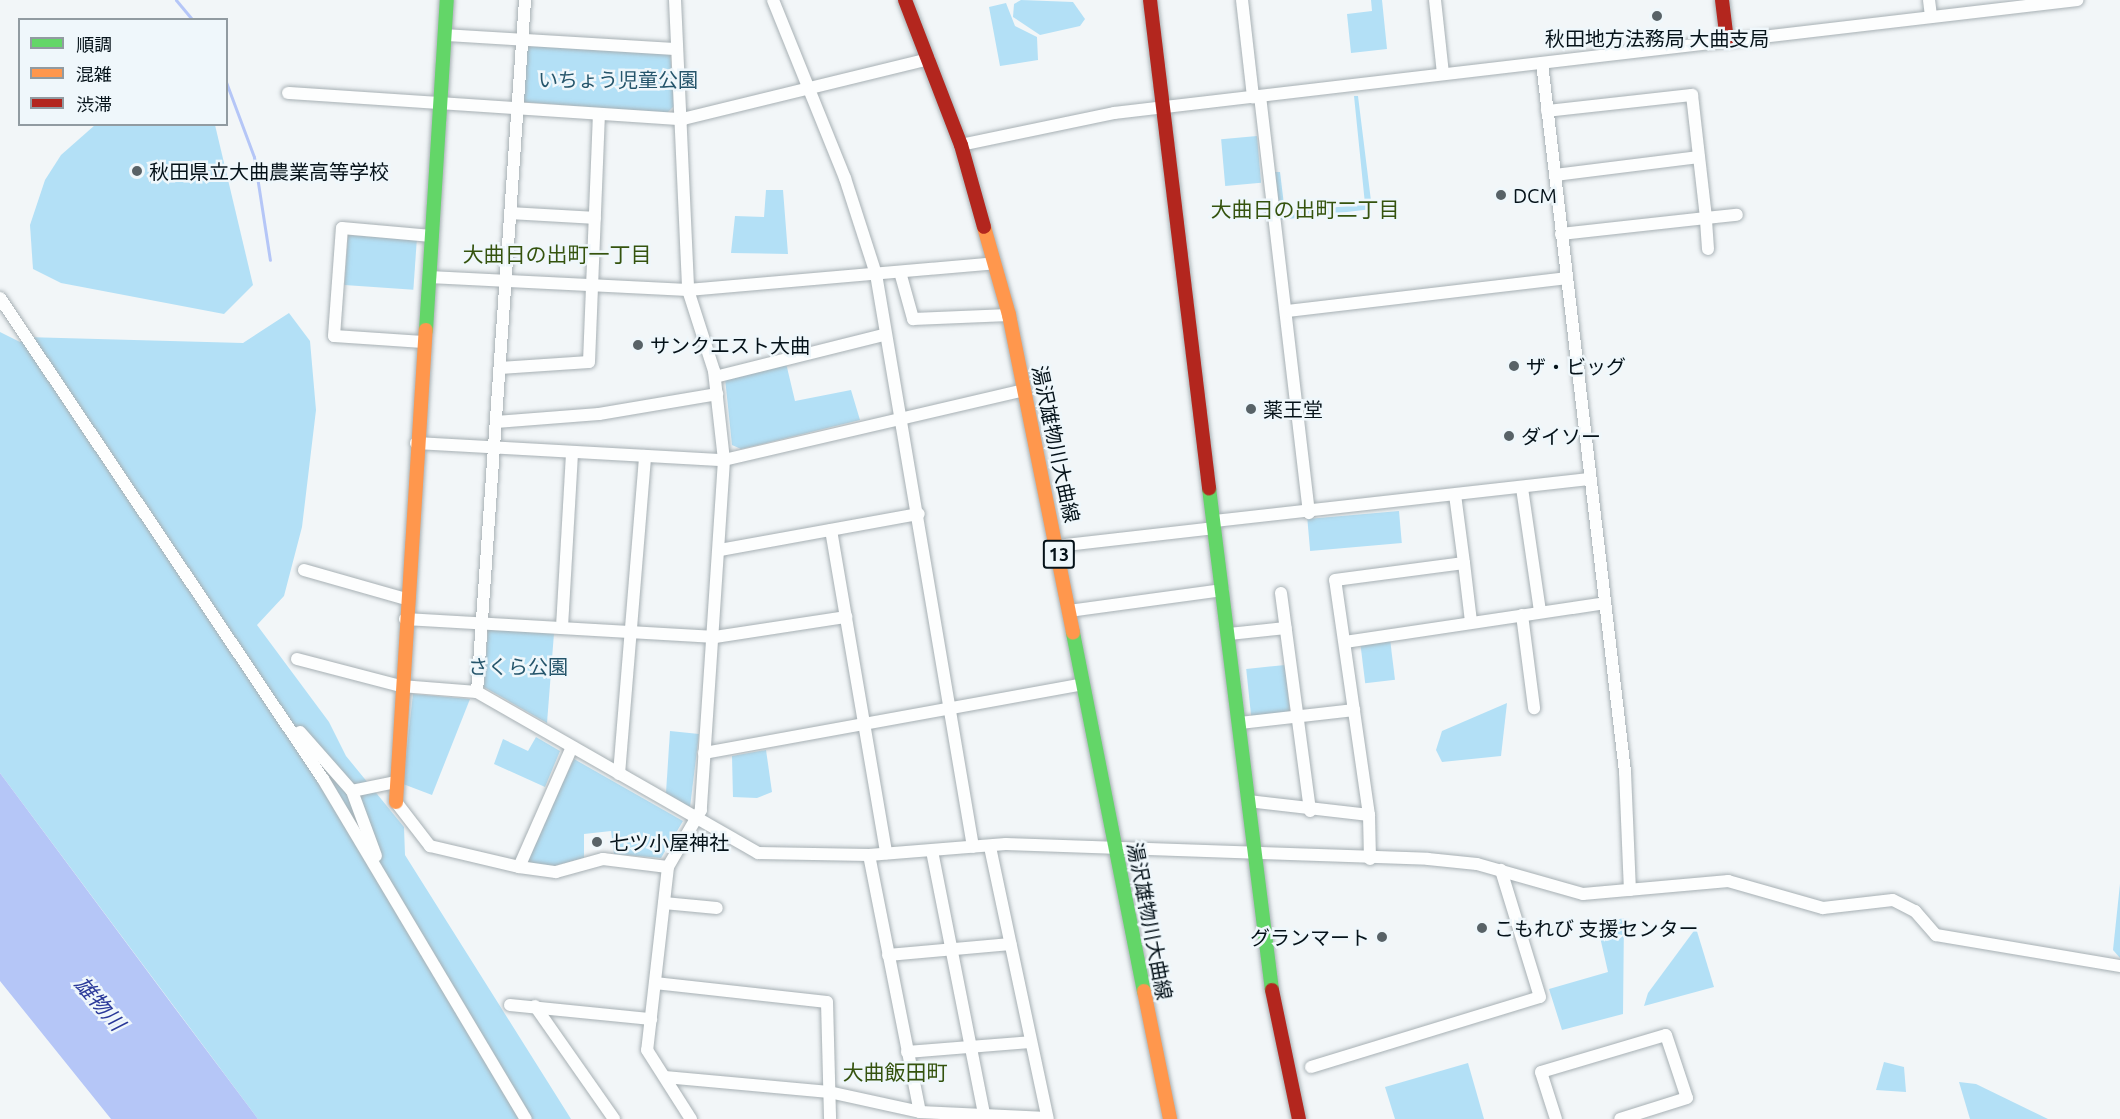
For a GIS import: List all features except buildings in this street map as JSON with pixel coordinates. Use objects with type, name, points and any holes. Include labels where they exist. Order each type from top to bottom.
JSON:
[{"type":"street","points":[[447,0],[406,599],[396,802],[430,846],[519,867],[556,872],[603,859],[668,867]]},
{"type":"street","points":[[477,692],[525,0]]},
{"type":"street","points":[[675,0],[676,49],[683,119],[688,290],[715,377],[724,459],[715,637],[701,810],[668,867],[646,1050],[691,1119]]},
{"type":"street","points":[[773,0],[809,86],[876,274],[884,335],[903,418],[973,847]]},
{"type":"street","name":"湯沢雄物川大曲線","points":[[905,0],[961,145],[1009,315],[1170,1119]]},
{"type":"street","points":[[1150,0],[1240,723],[1253,855],[1279,1037],[1299,1119]]},
{"type":"street","points":[[1242,0],[1287,311],[1309,513]]},
{"type":"street","points":[[1435,0],[1443,74]]},
{"type":"street","points":[[1722,0],[1727,41]]},
{"type":"street","points":[[1929,0],[1931,18]]},
{"type":"street","points":[[961,145],[1051,123],[1163,108],[2078,0]]},
{"type":"street","points":[[445,35],[676,49]]},
{"type":"street","points":[[288,93],[441,101],[599,115],[683,119],[929,58]]},
{"type":"street","points":[[1542,63],[1625,772],[1630,890]]},
{"type":"street","points":[[1547,111],[1692,95],[1708,249]]},
{"type":"street","points":[[500,368],[589,362],[599,115]]},
{"type":"street","points":[[1555,175],[1699,157]]},
{"type":"street","points":[[511,213],[595,218]]},
{"type":"street","points":[[1561,234],[1737,215]]},
{"type":"street","points":[[423,342],[334,336],[342,228],[432,236]]},
{"type":"street","points":[[429,277],[688,290],[995,263]]},
{"type":"street","points":[[900,272],[914,319],[1009,315]]},
{"type":"street","points":[[1287,311],[1566,278]]},
{"type":"street","points":[[0,298],[280,714],[377,866],[526,1119]]},
{"type":"street","points":[[715,377],[884,335]]},
{"type":"street","points":[[416,443],[494,449],[724,459],[1025,390]]},
{"type":"street","points":[[496,422],[599,414],[717,394]]},
{"type":"street","points":[[562,627],[572,453]]},
{"type":"street","points":[[619,774],[645,456]]},
{"type":"street","points":[[1057,546],[1214,524],[1590,479]]},
{"type":"street","points":[[1522,488],[1540,612]]},
{"type":"street","points":[[1455,495],[1472,622]]},
{"type":"street","points":[[720,550],[919,514]]},
{"type":"street","points":[[831,530],[886,853]]},
{"type":"street","points":[[1370,859],[1369,815],[1335,580],[1464,563]]},
{"type":"street","points":[[304,570],[406,599]]},
{"type":"street","points":[[1070,611],[1223,590]]},
{"type":"street","points":[[1281,593],[1310,811]]},
{"type":"street","points":[[1345,642],[1605,603]]},
{"type":"street","points":[[1522,615],[1534,708]]},
{"type":"street","points":[[405,619],[715,637],[846,617]]},
{"type":"street","points":[[1229,634],[1286,628]]},
{"type":"street","points":[[297,659],[401,686],[477,692],[695,821],[758,853],[869,855],[990,846],[1116,848],[1253,855],[1454,860],[1501,870],[1561,891],[1630,890],[1720,881],[1822,908],[1893,900],[1915,911],[1936,935],[2120,966]]},
{"type":"street","points":[[704,753],[1083,684]]},
{"type":"street","points":[[1240,723],[1298,719],[1354,710]]},
{"type":"street","points":[[280,714],[352,791],[377,866]]},
{"type":"street","points":[[519,867],[572,747]]},
{"type":"street","points":[[352,791],[396,782]]},
{"type":"street","points":[[1248,801],[1310,811],[1369,815]]},
{"type":"street","points":[[664,1077],[829,1092],[920,1112],[985,1117],[1047,1118],[990,846]]},
{"type":"street","points":[[932,851],[985,1117]]},
{"type":"street","points":[[869,855],[920,1112]]},
{"type":"street","points":[[1311,1067],[1540,997],[1501,870]]},
{"type":"street","points":[[664,903],[717,908]]},
{"type":"street","points":[[888,955],[1011,944]]},
{"type":"street","points":[[655,983],[827,1002],[830,1119]]},
{"type":"street","points":[[510,1005],[651,1019]]},
{"type":"street","points":[[535,1006],[614,1119]]},
{"type":"street","points":[[1556,1119],[1541,1072],[1666,1035],[1687,1098],[1620,1119]]},
{"type":"street","points":[[907,1052],[1030,1042]]},
{"type":"green space","points":[[1021,0],[1073,2],[1085,19],[1080,26],[1040,35],[1013,17],[1014,4]]},
{"type":"green space","points":[[1371,0],[1382,0],[1387,49],[1351,53],[1347,14],[1372,11]]},
{"type":"green space","points":[[1006,3],[1015,26],[1037,37],[1038,60],[1000,66],[989,7]]},
{"type":"green space","name":"いちょう児童公園","points":[[527,43],[670,52],[674,106],[667,113],[523,102]]},
{"type":"green space","points":[[1354,96],[1358,96],[1372,209],[1280,220],[1275,172],[1280,172],[1285,213],[1365,204]]},
{"type":"green space","points":[[94,126],[215,126],[253,285],[224,314],[61,283],[33,269],[30,225],[45,180],[61,155]]},
{"type":"green space","points":[[1257,136],[1261,183],[1225,186],[1221,139]]},
{"type":"green space","points":[[766,190],[783,190],[788,254],[731,253],[735,216],[764,217]]},
{"type":"green space","points":[[348,235],[417,240],[413,290],[345,285]]},
{"type":"green space","points":[[289,313],[310,341],[316,410],[302,527],[284,596],[257,625],[329,722],[346,756],[404,827],[405,855],[571,1119],[258,1119],[0,773],[0,332],[20,342],[25,337],[243,343]]},
{"type":"green space","points":[[786,363],[795,401],[851,390],[860,420],[741,449],[732,445],[725,378]]},
{"type":"green space","points":[[1399,511],[1402,543],[1310,551],[1307,519]]},
{"type":"green space","name":"さくら公園","points":[[488,629],[554,633],[547,723],[484,687]]},
{"type":"green space","points":[[1390,639],[1395,680],[1365,683],[1360,643]]},
{"type":"green space","points":[[1285,665],[1290,715],[1251,719],[1246,669]]},
{"type":"green space","points":[[413,694],[470,699],[432,795],[403,784]]},
{"type":"green space","points":[[1507,703],[1501,756],[1442,762],[1436,750],[1442,731]]},
{"type":"green space","points":[[670,731],[699,734],[690,807],[666,793]]},
{"type":"green space","points":[[536,737],[560,751],[545,787],[494,764],[503,739],[528,751]]},
{"type":"green space","points":[[766,750],[772,792],[757,798],[733,797],[732,756]]},
{"type":"green space","points":[[574,759],[683,821],[661,858],[614,854],[611,831],[584,834],[584,858],[550,867],[524,863]]},
{"type":"green space","points":[[2120,884],[2120,958],[2113,950]]},
{"type":"green space","points":[[1624,918],[1623,1014],[1562,1030],[1549,989],[1608,972],[1597,924]]},
{"type":"green space","points":[[1696,928],[1714,987],[1644,1006],[1648,993]]},
{"type":"green space","points":[[1884,1062],[1904,1067],[1906,1092],[1876,1090]]},
{"type":"green space","points":[[1468,1063],[1484,1119],[1395,1119],[1385,1087]]},
{"type":"green space","points":[[1959,1082],[1976,1084],[2048,1119],[1970,1119]]},
{"type":"water","name":"雄物川","points":[[0,773],[258,1119],[111,1119],[0,981]]},
{"type":"waterway","points":[[176,0],[191,18]]},
{"type":"waterway","points":[[228,87],[254,157],[270,260]]},
{"type":"traffic: fast","points":[[426,330],[447,0]]},
{"type":"traffic: fast","points":[[1209,488],[1272,990]]},
{"type":"traffic: fast","points":[[1073,633],[1144,991]]},
{"type":"traffic: slow","points":[[984,227],[1009,315],[1073,633]]},
{"type":"traffic: slow","points":[[396,802],[426,330]]},
{"type":"traffic: slow","points":[[1144,991],[1170,1119]]},
{"type":"traffic: jam","points":[[905,0],[961,145],[984,227]]},
{"type":"traffic: jam","points":[[1150,0],[1209,488]]},
{"type":"traffic: jam","points":[[1722,0],[1727,41]]},
{"type":"traffic: jam","points":[[1272,990],[1299,1119]]},
{"type":"place","name":"秋田地方法務局 大曲支局","points":[[1657,16]]},
{"type":"place","name":"秋田県立大曲農業高等学校","points":[[137,171]]},
{"type":"place","name":"DCM","points":[[1501,195]]},
{"type":"place","name":"サンクエスト大曲","points":[[638,345]]},
{"type":"place","name":"ザ・ビッグ","points":[[1514,366]]},
{"type":"place","name":"薬王堂","points":[[1251,409]]},
{"type":"place","name":"ダイソー","points":[[1509,436]]},
{"type":"place","name":"七ツ小屋神社","points":[[597,842]]},
{"type":"place","name":"こもれび 支援センター","points":[[1482,928]]},
{"type":"place","name":"グランマート","points":[[1382,937]]},
{"type":"district","name":"大曲日の出町二丁目","points":[[1305,209]]},
{"type":"district","name":"大曲日の出町一丁目","points":[[557,254]]},
{"type":"district","name":"大曲飯田町","points":[[895,1072]]}]
